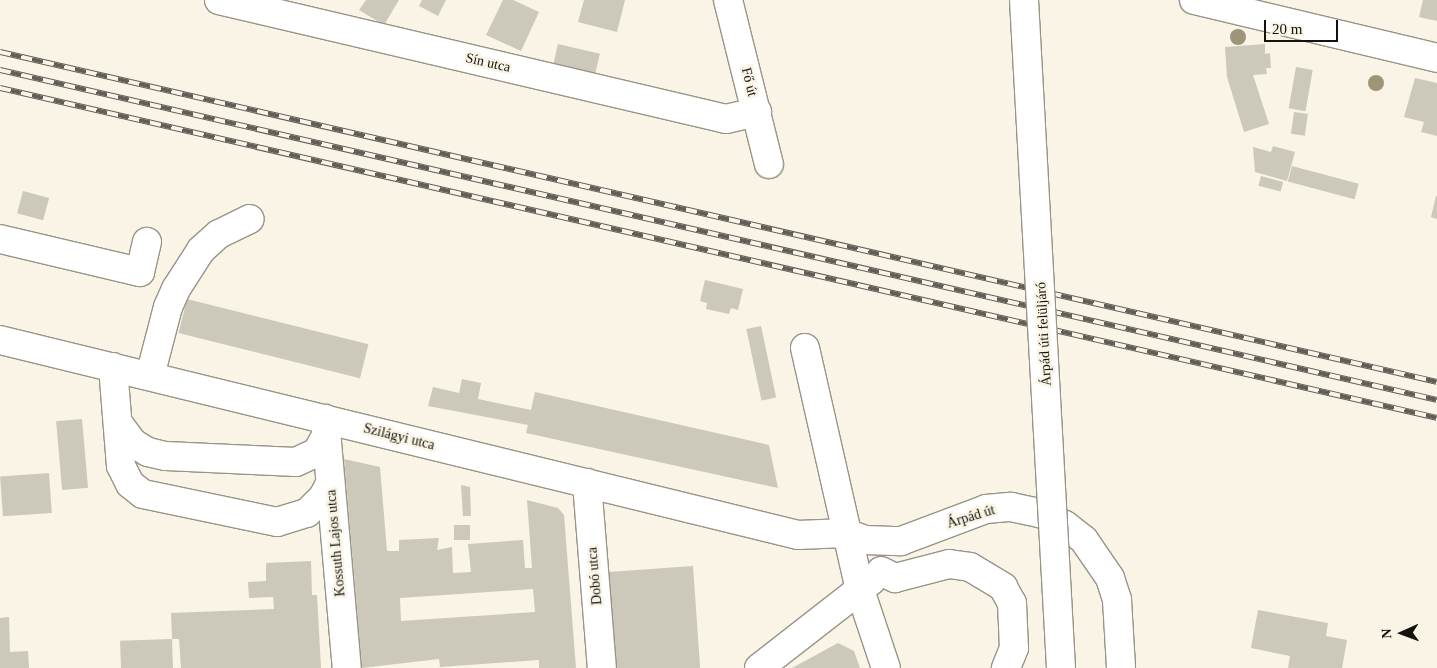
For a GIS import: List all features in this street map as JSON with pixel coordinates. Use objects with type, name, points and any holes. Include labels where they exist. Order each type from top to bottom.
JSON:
[{"type":"street","name":"Sín utca","points":[[219,0],[726,119],[757,112]]},
{"type":"street","name":"Fő út","points":[[728,0],[769,164]]},
{"type":"street","name":"Árpád úti felüljáró","points":[[1024,0],[1061,668]]},
{"type":"street","points":[[1194,0],[1437,58]]},
{"type":"street","points":[[150,376],[168,307],[176,289],[201,250],[219,234],[250,219]]},
{"type":"street","points":[[0,239],[140,272],[148,242]]},
{"type":"street","name":"Szilágyi utca","points":[[0,340],[150,376],[326,427],[587,483],[798,535],[846,533]]},
{"type":"street","points":[[806,348],[860,590],[886,668]]},
{"type":"street","points":[[113,367],[124,476],[136,490],[151,497],[277,522],[307,513],[323,497],[330,483]]},
{"type":"street","points":[[118,423],[133,443],[148,452],[166,456],[296,462],[317,452],[326,427]]},
{"type":"street","name":"Kossuth Lajos utca","points":[[326,427],[347,668]]},
{"type":"street","name":"Dobó utca","points":[[587,483],[602,668]]},
{"type":"street","name":"Árpád út","points":[[846,533],[884,542],[923,535],[986,509],[1012,507],[1040,513],[1065,525],[1088,545],[1110,578],[1117,600],[1121,668]]},
{"type":"street","name":"Szilágyi utca","points":[[798,535],[830,554],[860,590]]},
{"type":"street","name":"Árpád út","points":[[759,668],[860,590],[923,535]]},
{"type":"street","points":[[881,571],[895,578],[948,564],[970,566],[1003,587],[1012,603],[1014,648],[1006,668]]},
{"type":"building","points":[[366,0],[399,0],[384,25],[359,10]]},
{"type":"building","points":[[422,0],[446,0],[438,16],[419,6]]},
{"type":"building","points":[[503,0],[513,0],[539,12],[521,51],[486,35]]},
{"type":"building","points":[[584,0],[625,0],[617,32],[578,22]]},
{"type":"building","points":[[1423,0],[1437,0],[1437,21],[1419,17]]},
{"type":"building","points":[[558,44],[600,54],[595,75],[553,65]]},
{"type":"building","points":[[1265,44],[1265,54],[1270,53],[1271,68],[1266,68],[1267,74],[1253,75],[1269,124],[1244,132],[1227,77],[1225,47]]},
{"type":"building","points":[[1296,67],[1313,70],[1305,111],[1289,108]]},
{"type":"building","points":[[1415,78],[1437,83],[1437,136],[1421,132],[1424,122],[1404,117]]},
{"type":"building","points":[[1294,112],[1308,114],[1305,136],[1291,134]]},
{"type":"building","points":[[1273,146],[1295,152],[1287,181],[1255,172],[1253,147],[1271,152]]},
{"type":"building","points":[[1292,166],[1359,184],[1355,199],[1288,181]]},
{"type":"building","points":[[1261,176],[1283,182],[1281,192],[1258,186]]},
{"type":"building","points":[[23,191],[49,198],[43,220],[17,213]]},
{"type":"building","points":[[1437,196],[1437,219],[1431,217]]},
{"type":"building","points":[[705,280],[743,289],[738,310],[731,308],[729,314],[706,309],[707,303],[700,301]]},
{"type":"building","points":[[187,299],[368,344],[360,378],[179,333]]},
{"type":"building","points":[[761,326],[776,397],[762,401],[746,329]]},
{"type":"building","points":[[462,379],[481,383],[478,399],[531,410],[535,392],[769,445],[778,488],[526,433],[528,425],[428,406],[433,387],[459,393]]},
{"type":"building","points":[[82,419],[88,488],[62,490],[56,421]]},
{"type":"building","points":[[344,459],[380,467],[387,551],[399,551],[399,540],[439,538],[437,550],[452,547],[453,573],[471,572],[468,544],[523,540],[525,568],[532,568],[527,500],[558,508],[564,515],[576,668],[539,668],[539,660],[440,667],[439,659],[362,668]],"holes":[[[533,589],[535,612],[401,621],[400,598]]]},
{"type":"building","points":[[49,473],[52,513],[3,516],[0,476]]},
{"type":"building","points":[[461,485],[470,487],[471,516],[463,516]]},
{"type":"building","points":[[454,525],[470,525],[470,540],[454,540]]},
{"type":"building","points":[[311,561],[312,595],[317,595],[321,668],[181,668],[179,639],[172,639],[171,613],[274,609],[273,597],[249,598],[248,582],[266,581],[266,563]]},
{"type":"building","points":[[693,566],[700,668],[615,668],[608,572]]},
{"type":"building","points":[[1258,610],[1328,623],[1326,636],[1347,640],[1342,668],[1288,668],[1290,656],[1251,648]]},
{"type":"building","points":[[9,617],[10,652],[28,651],[29,668],[0,668],[0,618]]},
{"type":"building","points":[[172,639],[173,668],[121,668],[120,641]]},
{"type":"building","points":[[838,643],[854,651],[860,668],[792,668]]},
{"type":"railway","points":[[0,52],[1437,382]]},
{"type":"railway","points":[[0,70],[1437,400]]},
{"type":"railway","points":[[0,88],[1437,418]]}]
